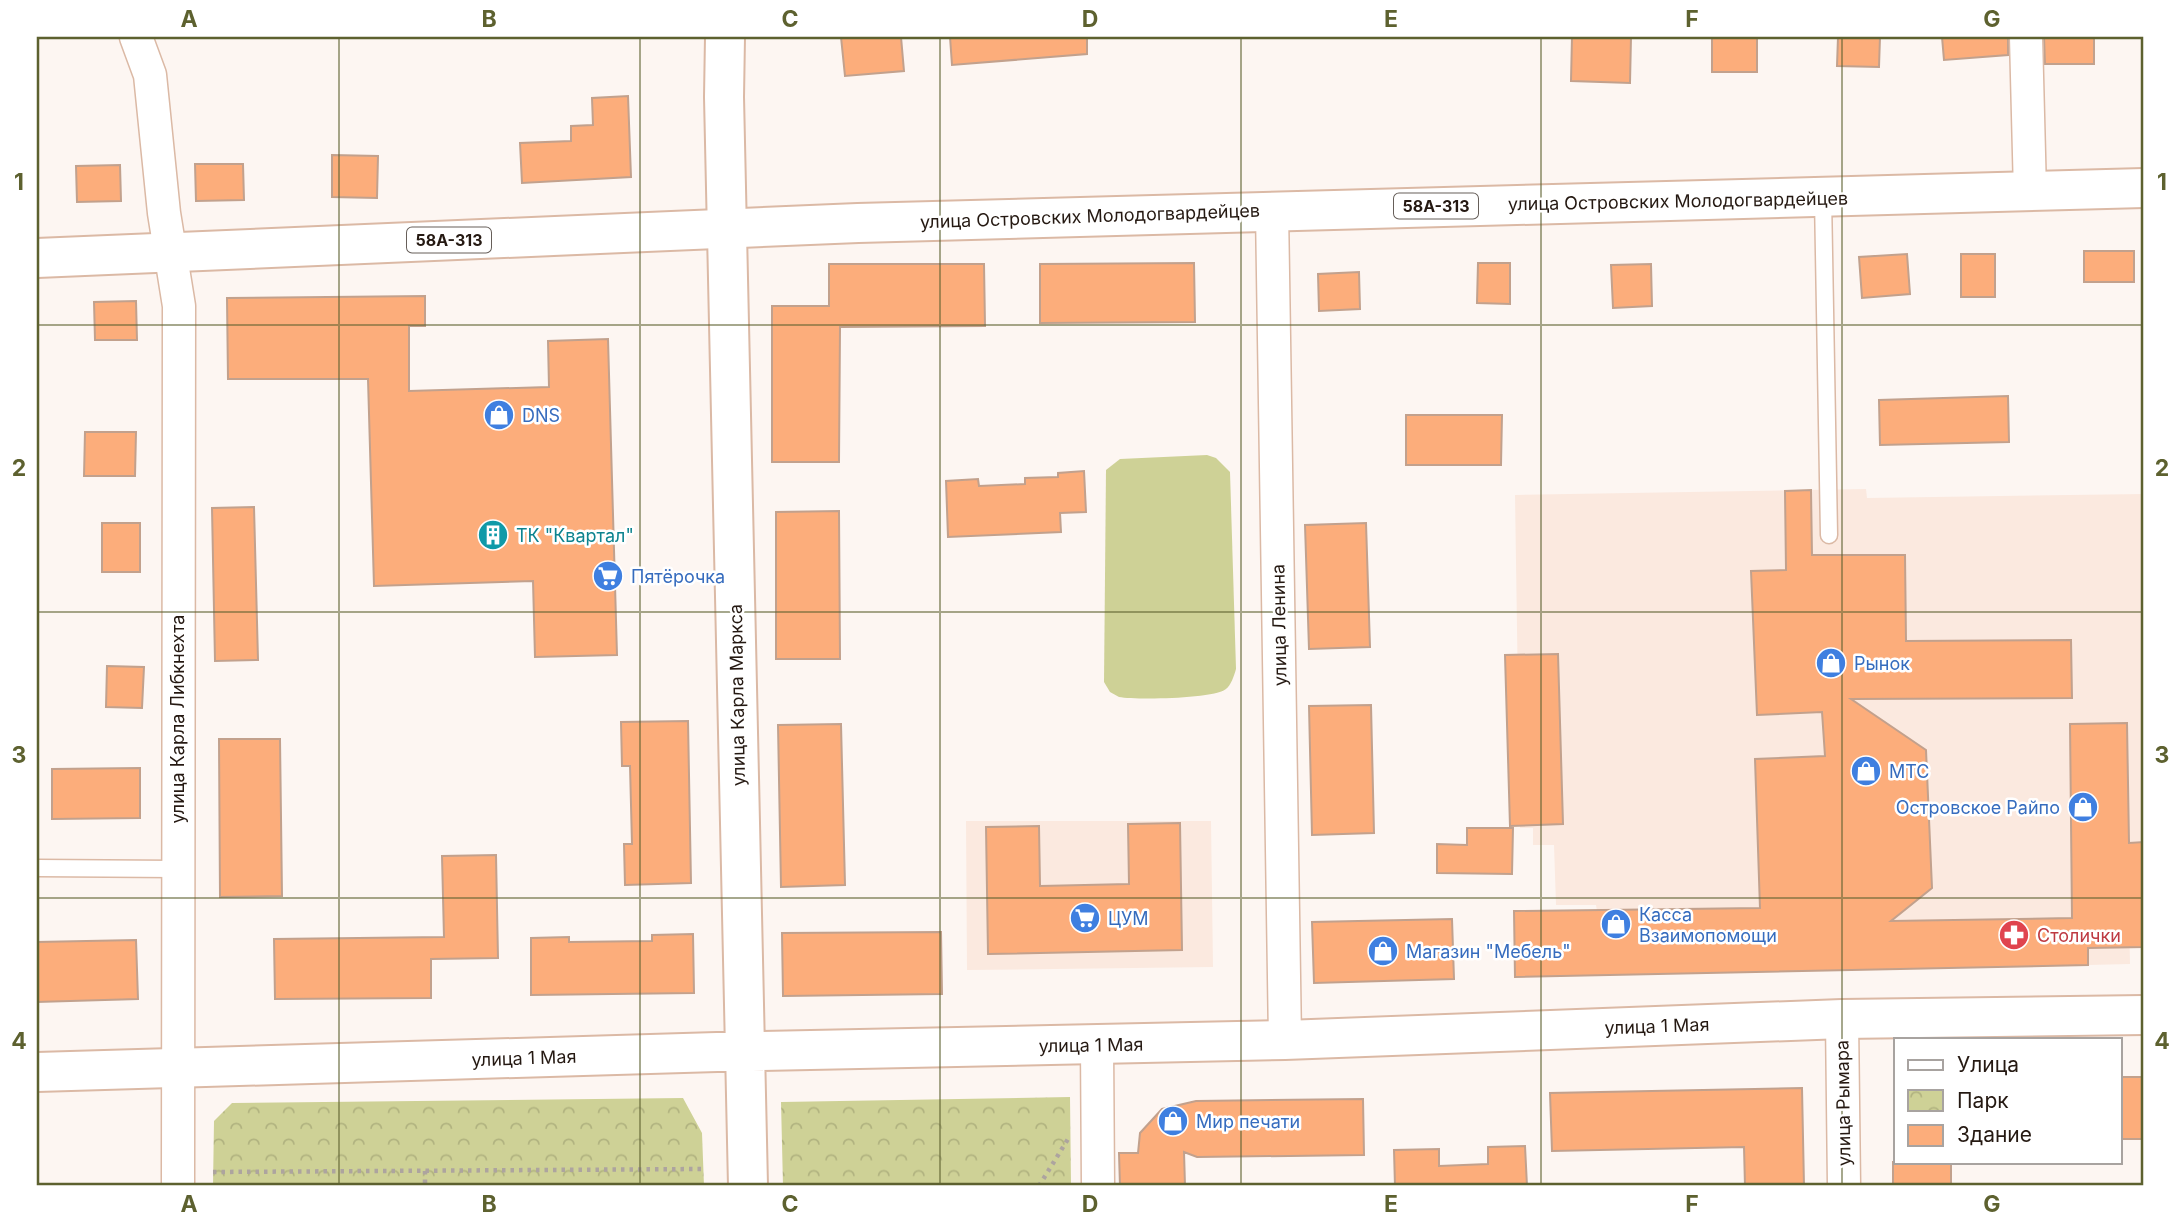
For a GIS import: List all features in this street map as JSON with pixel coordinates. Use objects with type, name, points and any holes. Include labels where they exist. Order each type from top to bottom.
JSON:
[{"type":"main road","name":"улица Карла Маркса","points":[[725,37],[723,97],[748,1186]]},
{"type":"main road","name":"улица Островских Молодогвардейцев","points":[[37,258],[728,228],[1272,210],[2030,193],[2144,188]]},
{"type":"main road","name":"улица 1 Мая","points":[[37,1072],[1285,1040],[1842,1019],[2144,1016]]},
{"type":"street","name":"улица Карла Либкнехта","points":[[136,37],[150,75],[170,253],[179,306],[176,869],[178,1186]]},
{"type":"street","points":[[2026,37],[2030,193]]},
{"type":"street","name":"улица Ленина","points":[[1272,210],[1285,1040]]},
{"type":"street","name":"улица Рымара","points":[[1842,1019],[1844,1186]]},
{"type":"street","points":[[1097,1045],[1098,1186]]},
{"type":"lane","points":[[1823,198],[1829,535]]},
{"type":"lane","points":[[37,867],[176,869]]},
{"type":"path","points":[[1039,1186],[1070,1136]]},
{"type":"path","points":[[213,1172],[703,1169]]},
{"type":"path","points":[[425,1171],[425,1186]]},
{"type":"shaded area","name":"Рынок","points":[[1866,489],[1867,498],[2144,494],[2144,913],[2129,913],[2130,964],[2088,965],[2087,918],[1932,921],[1932,967],[1597,911],[1596,905],[1556,905],[1554,845],[1533,845],[1533,828],[1520,828],[1515,495]]},
{"type":"shaded area","points":[[966,821],[1211,821],[1213,967],[967,970]]},
{"type":"green space","points":[[1207,455],[1216,458],[1230,472],[1236,669],[1226,689],[1206,695],[1119,697],[1110,692],[1104,682],[1106,470],[1120,459]]},
{"type":"green space","points":[[1070,1097],[1071,1186],[783,1186],[781,1102]]},
{"type":"green space","points":[[683,1098],[702,1133],[704,1186],[213,1186],[214,1121],[232,1103]]},
{"type":"building","points":[[841,37],[901,37],[904,71],[845,76]]},
{"type":"building","points":[[950,37],[1087,37],[1087,54],[952,65]]},
{"type":"building","points":[[1572,37],[1631,37],[1630,83],[1571,81]]},
{"type":"building","points":[[1712,37],[1757,37],[1757,72],[1712,72]]},
{"type":"building","points":[[1838,37],[1880,37],[1879,67],[1837,66]]},
{"type":"building","points":[[1942,37],[2008,37],[2008,55],[1944,60]]},
{"type":"building","points":[[2044,37],[2094,37],[2094,64],[2045,64]]},
{"type":"building","points":[[628,96],[631,177],[522,183],[520,143],[571,141],[571,126],[593,125],[592,98]]},
{"type":"building","points":[[332,155],[378,156],[377,198],[332,197]]},
{"type":"building","points":[[195,164],[243,164],[244,200],[196,201]]},
{"type":"building","points":[[120,165],[121,201],[77,202],[76,166]]},
{"type":"building","points":[[2084,251],[2134,251],[2134,282],[2084,282]]},
{"type":"building","points":[[1907,254],[1910,294],[1862,298],[1859,257]]},
{"type":"building","points":[[1961,254],[1995,254],[1995,297],[1961,297]]},
{"type":"building","points":[[1194,263],[1195,322],[1040,323],[1040,264]]},
{"type":"building","points":[[1478,263],[1510,263],[1510,304],[1477,303]]},
{"type":"building","points":[[829,264],[984,264],[985,326],[840,327],[839,462],[772,462],[772,306],[829,306]]},
{"type":"building","points":[[1651,264],[1652,306],[1613,308],[1611,265]]},
{"type":"building","points":[[1359,272],[1360,309],[1319,311],[1318,274]]},
{"type":"building","name":"ТК \"Квартал\"","points":[[425,296],[425,326],[409,326],[409,391],[549,387],[548,341],[608,339],[617,655],[535,657],[533,581],[374,586],[368,379],[228,379],[227,298]]},
{"type":"building","points":[[136,301],[137,340],[95,340],[94,302]]},
{"type":"building","points":[[2008,396],[2009,442],[1880,445],[1879,400]]},
{"type":"building","points":[[1406,415],[1502,415],[1501,465],[1406,465]]},
{"type":"building","points":[[85,432],[136,432],[135,476],[84,476]]},
{"type":"building","points":[[1084,471],[1086,512],[1060,513],[1061,532],[948,537],[946,481],[978,479],[979,486],[1025,484],[1025,478],[1058,477],[1058,473]]},
{"type":"building","points":[[1811,490],[1812,555],[1905,555],[1906,641],[2071,640],[2072,698],[1851,699],[1926,750],[1932,888],[1891,921],[2072,918],[2070,724],[2127,723],[2129,843],[2144,842],[2144,947],[2088,948],[2088,965],[1515,977],[1514,911],[1760,908],[1755,759],[1825,756],[1822,712],[1757,715],[1751,571],[1786,570],[1785,491]]},
{"type":"building","points":[[254,507],[258,660],[215,661],[212,508]]},
{"type":"building","points":[[839,511],[840,659],[776,659],[776,512]]},
{"type":"building","points":[[102,523],[140,523],[140,572],[102,572]]},
{"type":"building","points":[[1366,523],[1370,647],[1309,649],[1305,525]]},
{"type":"building","points":[[1558,654],[1563,824],[1510,826],[1505,655]]},
{"type":"building","points":[[107,666],[144,667],[142,708],[106,707]]},
{"type":"building","points":[[1371,705],[1374,833],[1312,835],[1309,706]]},
{"type":"building","points":[[688,721],[691,883],[625,885],[624,844],[632,844],[630,766],[622,766],[621,722]]},
{"type":"building","points":[[841,724],[845,885],[781,887],[778,725]]},
{"type":"building","points":[[219,739],[280,739],[282,896],[220,897]]},
{"type":"building","points":[[140,768],[140,818],[52,819],[52,769]]},
{"type":"building","name":"ЦУМ","points":[[1180,823],[1182,950],[988,954],[986,827],[1039,826],[1040,886],[1129,884],[1128,824]]},
{"type":"building","points":[[1467,828],[1513,828],[1512,874],[1437,873],[1437,844],[1467,845]]},
{"type":"building","points":[[496,855],[498,958],[431,959],[431,998],[275,999],[274,939],[444,937],[442,856]]},
{"type":"building","name":"Магазин \"Мебель\"","points":[[1452,919],[1454,979],[1314,983],[1312,922]]},
{"type":"building","points":[[941,932],[942,994],[783,996],[782,933]]},
{"type":"building","points":[[693,934],[694,993],[531,995],[531,938],[569,937],[569,942],[652,941],[652,935]]},
{"type":"building","points":[[136,940],[138,999],[37,1002],[37,942]]},
{"type":"building","points":[[2122,1077],[2144,1077],[2144,1139],[2122,1139]]},
{"type":"building","points":[[1802,1088],[1804,1186],[1745,1186],[1744,1147],[1552,1151],[1550,1093]]},
{"type":"building","points":[[1363,1099],[1364,1155],[1197,1157],[1184,1152],[1185,1186],[1120,1186],[1119,1153],[1138,1153],[1140,1133],[1162,1109],[1196,1101]]},
{"type":"building","points":[[1525,1146],[1527,1186],[1395,1186],[1394,1150],[1439,1149],[1439,1166],[1488,1164],[1488,1147]]},
{"type":"building","points":[[1893,1162],[1951,1164],[1951,1186],[1893,1186]]},
{"type":"place","name":"DNS","points":[[499,415]]},
{"type":"place","name":"ТК \"Квартал\"","points":[[493,535]]},
{"type":"place","name":"Пятёрочка","points":[[608,576]]},
{"type":"place","name":"Рынок","points":[[1831,663]]},
{"type":"place","name":"МТС","points":[[1866,771]]},
{"type":"place","name":"Островское Райпо","points":[[2083,807]]},
{"type":"place","name":"ЦУМ","points":[[1085,918]]},
{"type":"place","name":"Касса Взаимопомощи","points":[[1616,924]]},
{"type":"place","name":"Столички","points":[[2014,935]]},
{"type":"place","name":"Магазин \"Мебель\"","points":[[1383,951]]},
{"type":"place","name":"Мир печати","points":[[1173,1121]]}]
